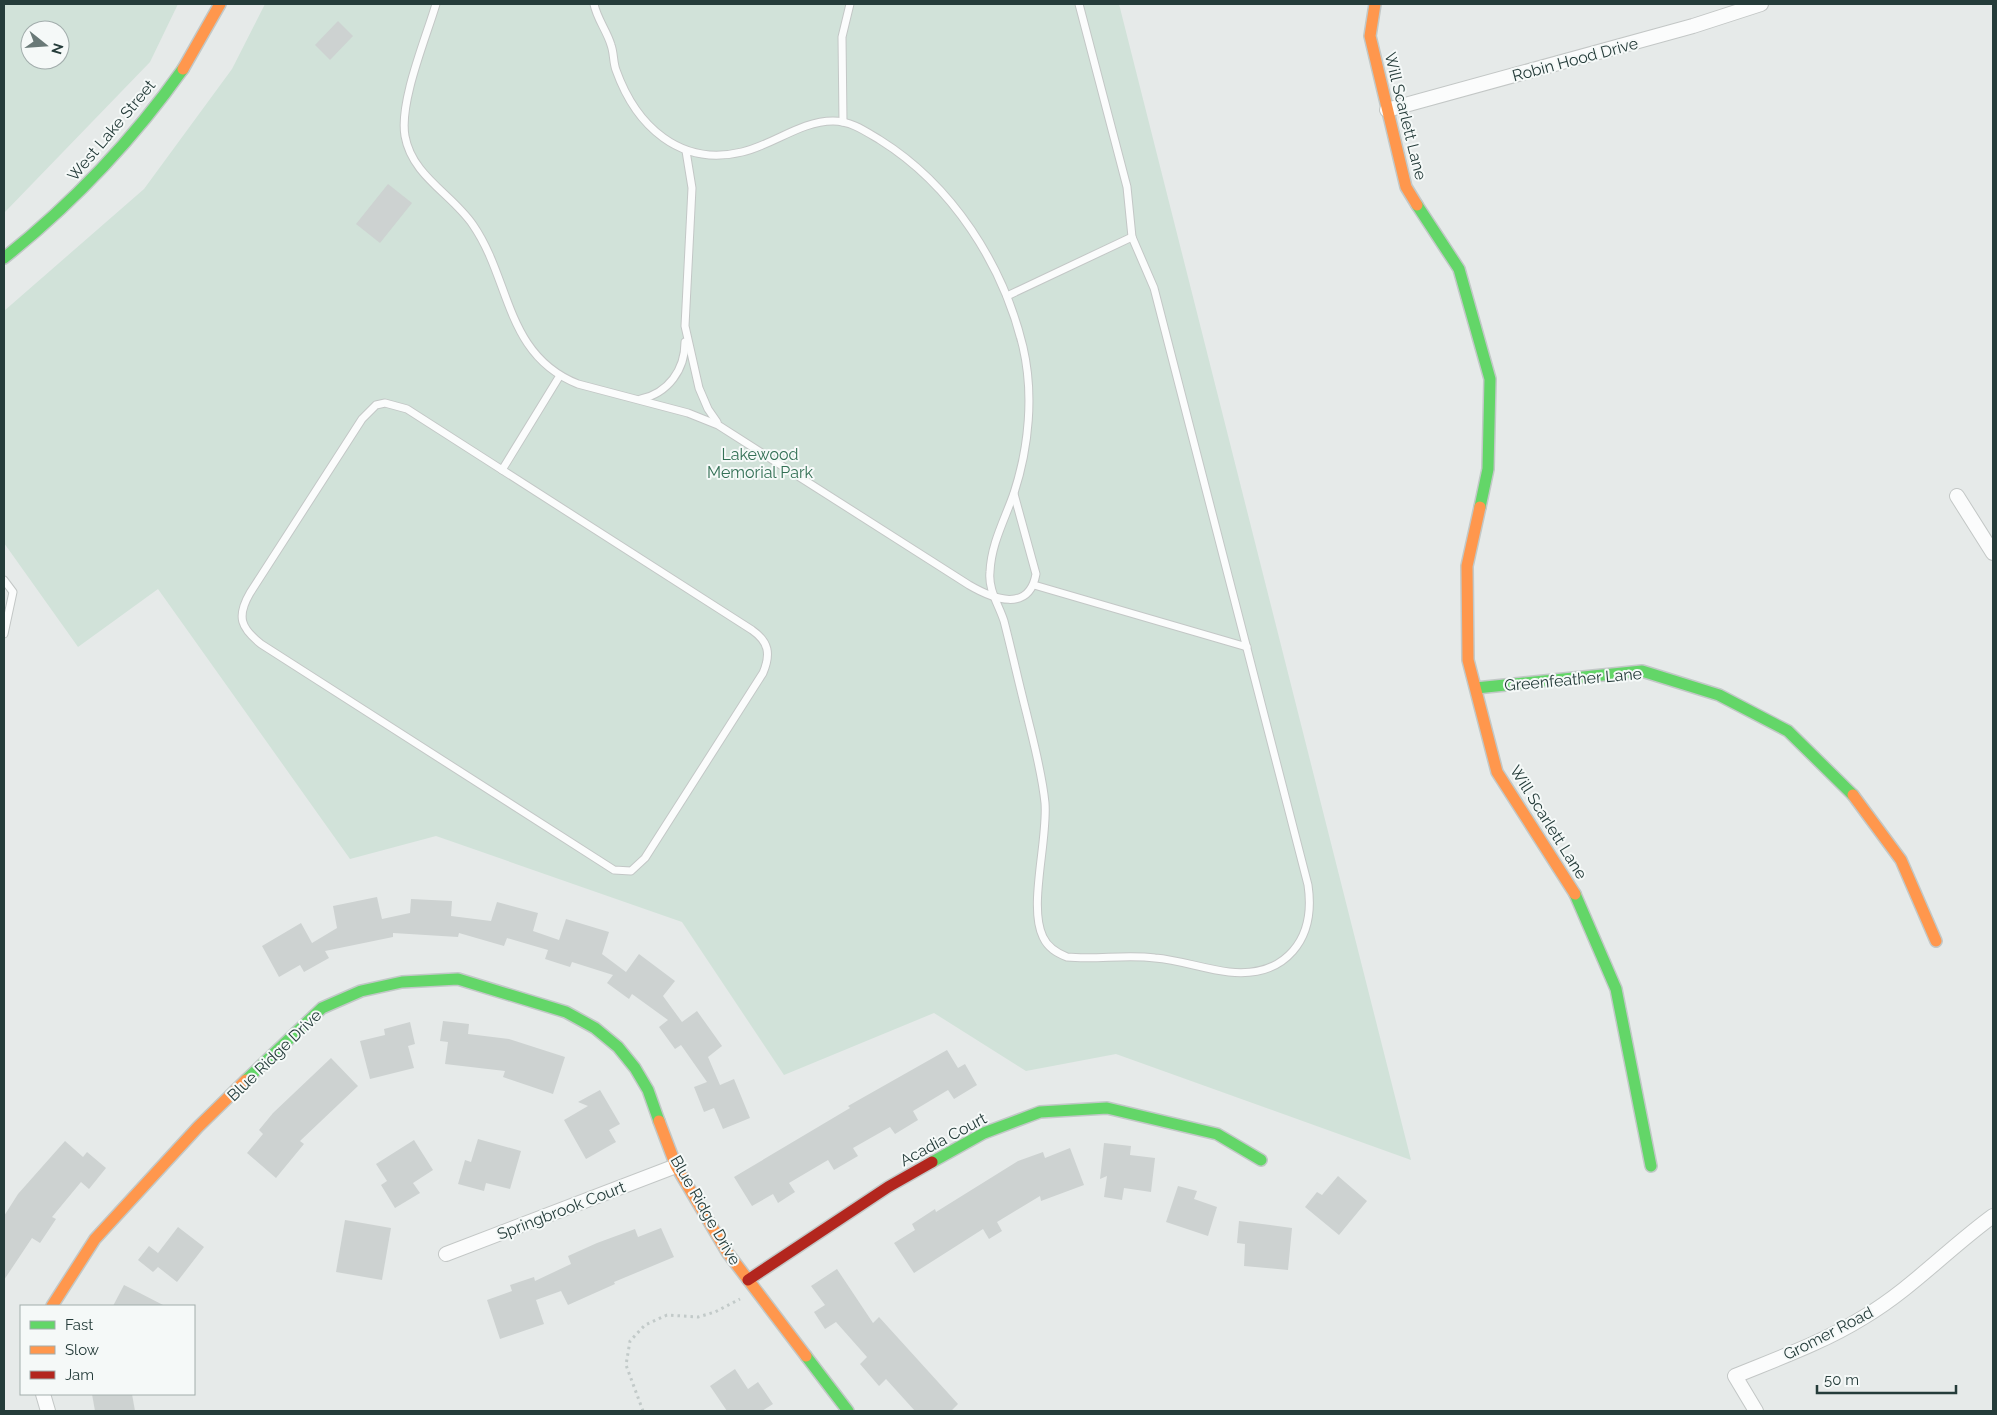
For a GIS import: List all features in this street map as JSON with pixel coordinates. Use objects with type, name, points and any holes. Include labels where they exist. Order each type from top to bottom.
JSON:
[{"type":"main road","name":"West Lake Street","points":[[4,258],[86,187],[123,146],[185,66],[220,4]]},
{"type":"main road","name":"Will Scarlett Lane","points":[[1375,4],[1370,36],[1406,187],[1459,269],[1490,378],[1488,469],[1467,566],[1468,660],[1497,772],[1576,896],[1616,989],[1651,1166]]},
{"type":"main road","name":"Greenfeather Lane","points":[[1476,688],[1642,671],[1719,695],[1788,731],[1851,792],[1901,860],[1936,941]]},
{"type":"main road","name":"Blue Ridge Drive","points":[[53,1305],[95,1239],[198,1127],[322,1008],[369,989],[402,982],[458,980],[522,997],[566,1012],[596,1028],[618,1047],[635,1068],[648,1090],[676,1166],[727,1252],[848,1411]]},
{"type":"main road","name":"Acadia Court","points":[[748,1280],[888,1187],[984,1133],[1040,1112],[1107,1108],[1217,1134],[1261,1160]]},
{"type":"street","name":"Robin Hood Drive","points":[[1387,110],[1693,26],[1761,4]]},
{"type":"street","points":[[1957,496],[1993,553]]},
{"type":"street","name":"Springbrook Court","points":[[446,1254],[676,1166]]},
{"type":"street","name":"Gromer Road","points":[[1756,1411],[1736,1376],[1818,1342],[1864,1318],[1907,1288],[1993,1216]]},
{"type":"street","points":[[43,1395],[48,1411]]},
{"type":"lane","points":[[436,4],[406,108],[405,136],[410,153],[429,180],[472,223],[489,254],[514,322],[539,356],[559,376],[578,384],[688,413],[718,425],[969,585],[996,598],[1020,599],[1029,593],[1034,585],[1036,574],[1014,493]]},
{"type":"lane","points":[[594,4],[612,46],[614,65],[630,99],[657,133],[671,145],[686,152],[720,156],[743,152],[821,122],[843,122],[862,130],[895,150],[938,187],[954,205],[1007,296],[1023,350],[1028,386],[1027,432],[1014,493],[993,553],[989,574],[991,590],[996,598],[1007,633],[1044,794],[1045,828],[1038,910],[1043,938],[1057,953],[1067,957],[1154,958],[1216,970],[1245,972],[1275,966],[1297,948],[1305,934],[1310,910],[1308,885],[1154,288],[1132,237],[1127,187],[1079,4]]},
{"type":"lane","points":[[843,122],[842,37],[850,4]]},
{"type":"lane","points":[[638,400],[652,397],[674,378],[685,349],[692,188],[686,152]]},
{"type":"lane","points":[[1007,296],[1132,237]]},
{"type":"lane","points":[[685,326],[699,388],[708,409],[718,425]]},
{"type":"lane","points":[[502,470],[559,376]]},
{"type":"lane","points":[[385,403],[407,409],[502,470],[752,630],[765,642],[768,648],[769,655],[763,673],[645,858],[631,871],[614,870],[261,644],[246,630],[242,621],[241,612],[250,593],[362,419],[376,406],[385,403]]},
{"type":"lane","points":[[4,580],[13,592],[4,634]]},
{"type":"lane","points":[[1034,585],[1247,647]]},
{"type":"path","points":[[643,1411],[626,1365],[630,1341],[645,1326],[667,1315],[698,1317],[715,1312],[756,1291]]},
{"type":"green space","points":[[4,4],[178,4],[150,62],[4,213]]},
{"type":"green space","name":"Lakewood Memorial Park","points":[[265,4],[1119,4],[1411,1160],[1116,1054],[1026,1071],[934,1013],[784,1075],[682,922],[436,836],[350,859],[158,589],[78,647],[4,543],[4,311],[144,189],[232,69]]},
{"type":"building","points":[[338,21],[353,36],[330,60],[315,45]]},
{"type":"building","points":[[388,184],[412,203],[380,243],[356,224]]},
{"type":"building","points":[[377,897],[382,919],[410,913],[411,899],[452,901],[451,916],[491,921],[497,902],[538,913],[533,931],[559,940],[566,919],[609,932],[602,954],[626,972],[639,954],[675,981],[663,996],[682,1022],[697,1011],[722,1046],[708,1057],[720,1085],[734,1079],[750,1118],[723,1129],[714,1108],[704,1112],[694,1087],[707,1082],[681,1045],[675,1049],[659,1027],[668,1020],[632,994],[629,999],[607,983],[613,975],[572,962],[570,967],[545,959],[548,950],[507,938],[504,946],[459,933],[458,937],[393,933],[393,937],[325,951],[329,958],[304,972],[300,965],[279,977],[262,946],[301,923],[312,943],[337,928],[333,906]]},
{"type":"building","points":[[443,1021],[469,1024],[468,1034],[509,1039],[565,1057],[553,1094],[503,1077],[505,1071],[445,1064],[448,1042],[440,1041]]},
{"type":"building","points":[[410,1022],[415,1044],[408,1046],[414,1068],[370,1079],[360,1041],[385,1035],[384,1029]]},
{"type":"building","points":[[947,1050],[958,1068],[965,1064],[977,1085],[954,1099],[948,1090],[913,1111],[918,1120],[895,1134],[890,1127],[853,1148],[858,1156],[834,1170],[828,1160],[789,1183],[795,1192],[778,1203],[773,1194],[752,1206],[734,1177],[850,1108],[848,1106]]},
{"type":"building","points":[[331,1058],[358,1086],[300,1141],[304,1144],[276,1178],[247,1153],[263,1134],[259,1130],[273,1113]]},
{"type":"building","points":[[600,1090],[620,1124],[609,1130],[616,1142],[586,1159],[564,1120],[588,1106],[578,1102]]},
{"type":"building","points":[[478,1139],[521,1151],[510,1189],[486,1183],[484,1191],[458,1184],[465,1160],[471,1162]]},
{"type":"building","points":[[414,1140],[433,1170],[413,1183],[420,1193],[395,1208],[381,1185],[387,1181],[376,1164]]},
{"type":"building","points":[[65,1141],[83,1157],[87,1152],[106,1168],[89,1189],[81,1182],[52,1217],[56,1219],[40,1243],[32,1238],[4,1280],[4,1216],[18,1194]]},
{"type":"building","points":[[1104,1143],[1131,1146],[1130,1155],[1155,1158],[1151,1192],[1124,1188],[1122,1200],[1104,1197],[1107,1176],[1100,1179]]},
{"type":"building","points":[[1070,1148],[1084,1185],[1041,1201],[1040,1196],[997,1222],[1002,1231],[989,1239],[983,1229],[914,1273],[894,1243],[915,1230],[912,1224],[935,1209],[936,1212],[1018,1161],[1043,1152],[1045,1158]]},
{"type":"building","points":[[1338,1176],[1367,1201],[1339,1235],[1305,1207],[1317,1192],[1322,1195]]},
{"type":"building","points":[[1178,1186],[1197,1191],[1194,1199],[1217,1207],[1208,1236],[1166,1222]]},
{"type":"building","points":[[345,1220],[391,1228],[382,1280],[336,1272]]},
{"type":"building","points":[[1239,1221],[1292,1228],[1288,1270],[1244,1266],[1245,1244],[1237,1243]]},
{"type":"building","points":[[178,1227],[204,1247],[177,1282],[158,1267],[153,1272],[138,1260],[149,1246],[158,1253]]},
{"type":"building","points":[[661,1228],[674,1257],[614,1282],[615,1284],[568,1305],[561,1291],[536,1300],[544,1324],[500,1339],[487,1300],[512,1291],[510,1285],[534,1277],[535,1281],[571,1264],[568,1256],[597,1243],[635,1229],[638,1237]]},
{"type":"building","points":[[837,1269],[873,1323],[879,1317],[958,1404],[951,1411],[915,1411],[886,1379],[879,1386],[860,1364],[867,1357],[836,1322],[825,1329],[814,1312],[825,1305],[811,1286]]},
{"type":"building","points":[[124,1285],[163,1305],[114,1305]]},
{"type":"building","points":[[735,1369],[748,1389],[758,1382],[773,1404],[762,1411],[727,1411],[710,1386]]},
{"type":"building","points":[[92,1395],[132,1395],[135,1411],[95,1411]]},
{"type":"traffic: fast","points":[[4,258],[54,215],[100,170],[143,121],[183,69]]},
{"type":"traffic: fast","points":[[1417,205],[1459,269],[1490,379],[1488,469],[1480,507]]},
{"type":"traffic: fast","points":[[1476,688],[1642,671],[1719,695],[1788,731],[1853,795]]},
{"type":"traffic: fast","points":[[1575,894],[1616,989],[1651,1166]]},
{"type":"traffic: fast","points":[[246,1080],[322,1008],[361,991],[402,982],[458,979],[566,1012],[595,1028],[618,1047],[635,1068],[648,1090],[659,1121]]},
{"type":"traffic: fast","points":[[932,1162],[984,1133],[1040,1112],[1107,1108],[1217,1134],[1261,1160]]},
{"type":"traffic: fast","points":[[806,1356],[848,1411]]},
{"type":"traffic: slow","points":[[183,69],[220,4]]},
{"type":"traffic: slow","points":[[1375,4],[1370,36],[1406,187],[1417,205]]},
{"type":"traffic: slow","points":[[1480,507],[1467,566],[1468,660],[1497,772],[1575,894]]},
{"type":"traffic: slow","points":[[1853,795],[1901,860],[1936,941]]},
{"type":"traffic: slow","points":[[53,1305],[95,1239],[198,1127],[246,1080]]},
{"type":"traffic: slow","points":[[659,1121],[676,1166],[727,1252],[806,1356]]},
{"type":"traffic: jam","points":[[748,1280],[888,1187],[932,1162]]}]
